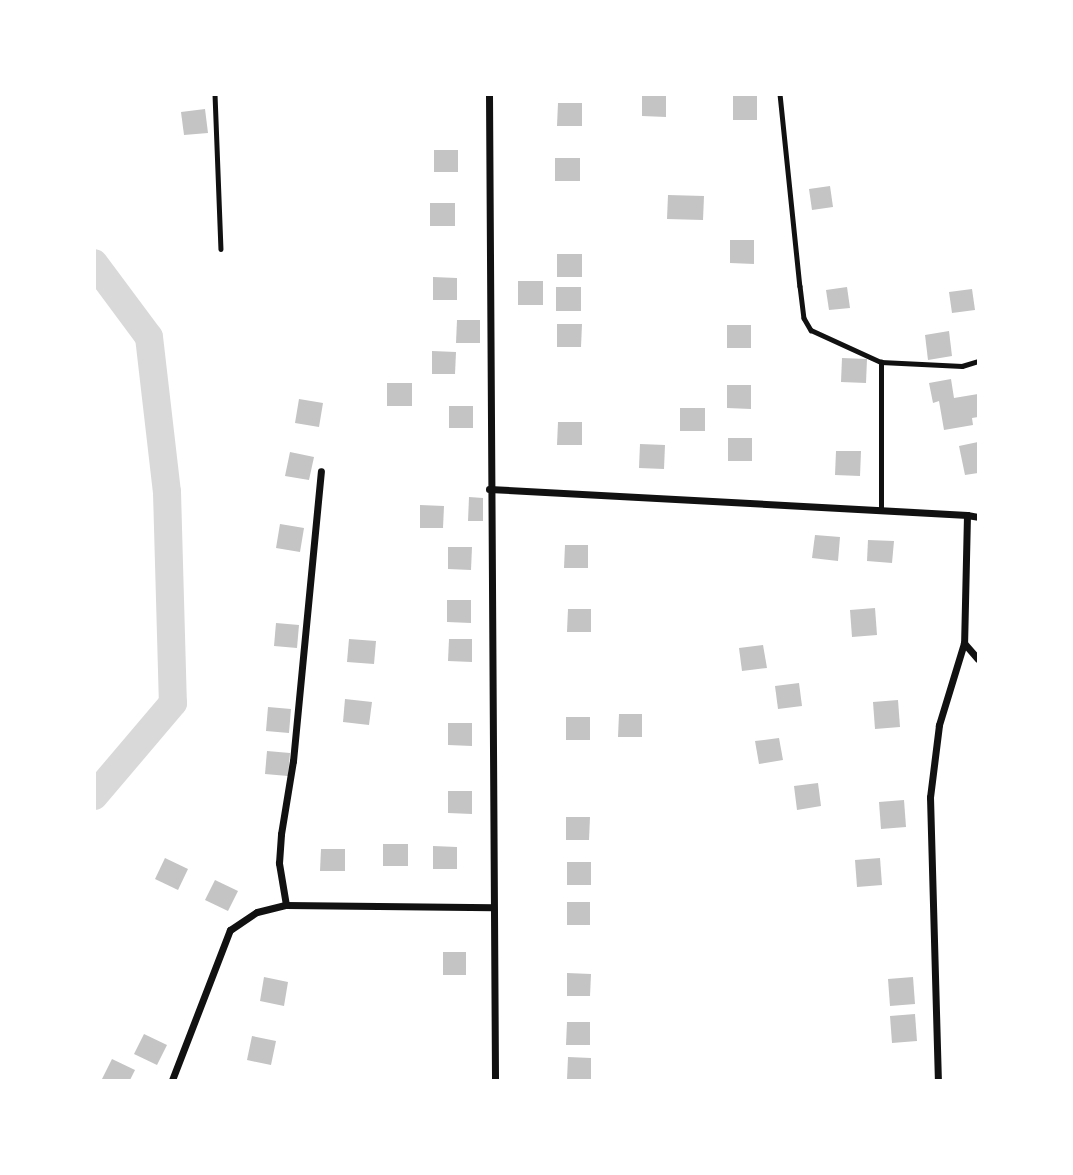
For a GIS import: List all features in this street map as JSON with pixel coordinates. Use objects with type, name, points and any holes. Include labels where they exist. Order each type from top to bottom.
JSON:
[{"type":"street","points":[[489,94],[489,489],[494,591],[495,1080]]},
{"type":"street","points":[[286,905],[279,863],[281,834],[293,761],[321,471]]},
{"type":"street","points":[[489,489],[978,517]]},
{"type":"street","points":[[938,1080],[930,797],[939,725],[964,643],[967,515]]},
{"type":"street","points":[[964,643],[978,659]]},
{"type":"street","points":[[172,1080],[230,930],[257,912],[286,905],[493,907]]},
{"type":"lane","points":[[215,94],[221,249]]},
{"type":"lane","points":[[780,94],[804,318],[811,330],[832,344],[881,362],[962,366],[978,361]]},
{"type":"lane","points":[[881,362],[881,511]]},
{"type":"building","points":[[642,94],[666,94],[666,117],[642,116]]},
{"type":"building","points":[[733,96],[757,96],[757,120],[733,120]]},
{"type":"building","points":[[558,103],[582,103],[582,126],[557,126]]},
{"type":"building","points":[[205,109],[208,133],[184,135],[181,112]]},
{"type":"building","points":[[434,150],[458,150],[458,172],[434,172]]},
{"type":"building","points":[[555,158],[580,158],[580,181],[555,181]]},
{"type":"building","points":[[830,186],[833,207],[812,210],[809,189]]},
{"type":"building","points":[[668,195],[704,196],[703,220],[667,219]]},
{"type":"building","points":[[430,203],[455,203],[455,226],[430,226]]},
{"type":"building","points":[[730,240],[754,240],[754,264],[730,263]]},
{"type":"building","points":[[557,254],[582,254],[582,277],[557,277]]},
{"type":"building","points":[[433,277],[457,278],[457,300],[433,300]]},
{"type":"building","points":[[518,281],[543,281],[543,305],[518,305]]},
{"type":"building","points":[[556,287],[581,287],[581,311],[556,311]]},
{"type":"building","points":[[847,287],[850,308],[829,310],[826,290]]},
{"type":"building","points":[[972,289],[975,310],[952,313],[949,292]]},
{"type":"building","points":[[457,320],[480,320],[480,343],[456,343]]},
{"type":"building","points":[[557,324],[582,324],[581,347],[557,347]]},
{"type":"building","points":[[727,325],[751,325],[751,348],[727,348]]},
{"type":"building","points":[[949,331],[952,356],[928,360],[925,335]]},
{"type":"building","points":[[432,351],[456,352],[455,374],[432,374]]},
{"type":"building","points":[[842,358],[867,359],[866,383],[841,382]]},
{"type":"building","points":[[951,379],[954,398],[978,394],[978,417],[972,418],[973,425],[944,430],[939,401],[933,403],[929,383]]},
{"type":"building","points":[[387,383],[412,383],[412,406],[387,406]]},
{"type":"building","points":[[727,385],[751,385],[751,409],[727,408]]},
{"type":"building","points":[[299,399],[323,403],[319,427],[295,423]]},
{"type":"building","points":[[449,406],[473,406],[473,428],[449,428]]},
{"type":"building","points":[[680,408],[705,408],[705,431],[680,431]]},
{"type":"building","points":[[558,422],[582,422],[582,445],[557,445]]},
{"type":"building","points":[[728,438],[752,438],[752,461],[728,461]]},
{"type":"building","points":[[978,442],[978,473],[965,475],[959,446]]},
{"type":"building","points":[[640,444],[665,445],[664,469],[639,468]]},
{"type":"building","points":[[836,451],[861,451],[860,476],[835,475]]},
{"type":"building","points":[[290,452],[314,457],[309,480],[285,476]]},
{"type":"building","points":[[469,497],[483,498],[483,521],[468,521]]},
{"type":"building","points":[[420,505],[444,506],[443,528],[420,528]]},
{"type":"building","points":[[280,524],[304,528],[300,552],[276,548]]},
{"type":"building","points":[[815,535],[840,537],[838,561],[812,558]]},
{"type":"building","points":[[868,540],[894,541],[892,563],[867,561]]},
{"type":"building","points":[[565,545],[588,545],[588,568],[564,568]]},
{"type":"building","points":[[448,547],[472,547],[471,570],[448,569]]},
{"type":"building","points":[[447,600],[471,600],[471,623],[447,622]]},
{"type":"building","points":[[875,608],[877,635],[852,637],[850,610]]},
{"type":"building","points":[[568,609],[591,609],[591,632],[567,632]]},
{"type":"building","points":[[276,623],[299,625],[297,648],[274,646]]},
{"type":"building","points":[[349,639],[376,641],[374,664],[347,662]]},
{"type":"building","points":[[449,639],[472,639],[472,662],[448,661]]},
{"type":"building","points":[[763,645],[767,668],[742,671],[739,648]]},
{"type":"building","points":[[799,683],[802,706],[778,709],[775,686]]},
{"type":"building","points":[[345,699],[372,702],[369,725],[343,722]]},
{"type":"building","points":[[898,700],[900,727],[875,729],[873,702]]},
{"type":"building","points":[[268,707],[291,709],[289,733],[266,731]]},
{"type":"building","points":[[619,714],[642,714],[642,737],[618,737]]},
{"type":"building","points":[[566,717],[590,717],[590,740],[566,740]]},
{"type":"building","points":[[448,723],[472,723],[472,746],[448,745]]},
{"type":"building","points":[[779,738],[783,760],[759,764],[755,741]]},
{"type":"building","points":[[267,751],[290,753],[288,776],[265,774]]},
{"type":"building","points":[[818,783],[821,806],[797,810],[794,786]]},
{"type":"building","points":[[448,791],[472,791],[472,814],[448,813]]},
{"type":"building","points":[[904,800],[906,827],[881,829],[879,802]]},
{"type":"building","points":[[566,817],[590,817],[589,840],[566,840]]},
{"type":"building","points":[[383,844],[408,844],[408,866],[383,866]]},
{"type":"building","points":[[433,846],[457,847],[457,869],[433,869]]},
{"type":"building","points":[[321,849],[345,849],[345,871],[320,871]]},
{"type":"building","points":[[165,858],[188,869],[178,890],[155,879]]},
{"type":"building","points":[[880,858],[882,885],[857,887],[855,860]]},
{"type":"building","points":[[567,862],[591,862],[591,885],[567,885]]},
{"type":"building","points":[[215,880],[238,891],[228,911],[205,900]]},
{"type":"building","points":[[567,902],[590,902],[590,925],[567,925]]},
{"type":"building","points":[[443,952],[466,952],[466,975],[443,975]]},
{"type":"building","points":[[567,973],[591,974],[590,996],[567,996]]},
{"type":"building","points":[[264,977],[288,982],[284,1006],[260,1001]]},
{"type":"building","points":[[913,977],[915,1004],[890,1006],[888,979]]},
{"type":"building","points":[[915,1014],[917,1041],[892,1043],[890,1016]]},
{"type":"building","points":[[567,1022],[590,1022],[590,1045],[566,1045]]},
{"type":"building","points":[[144,1034],[167,1045],[157,1065],[134,1054]]},
{"type":"building","points":[[252,1036],[276,1041],[271,1065],[247,1060]]},
{"type":"building","points":[[568,1057],[591,1058],[591,1080],[567,1080]]},
{"type":"building","points":[[112,1059],[135,1070],[130,1080],[102,1079]]},
{"type":"waterway","points":[[94,263],[149,337],[167,492],[173,703],[94,796]]}]
